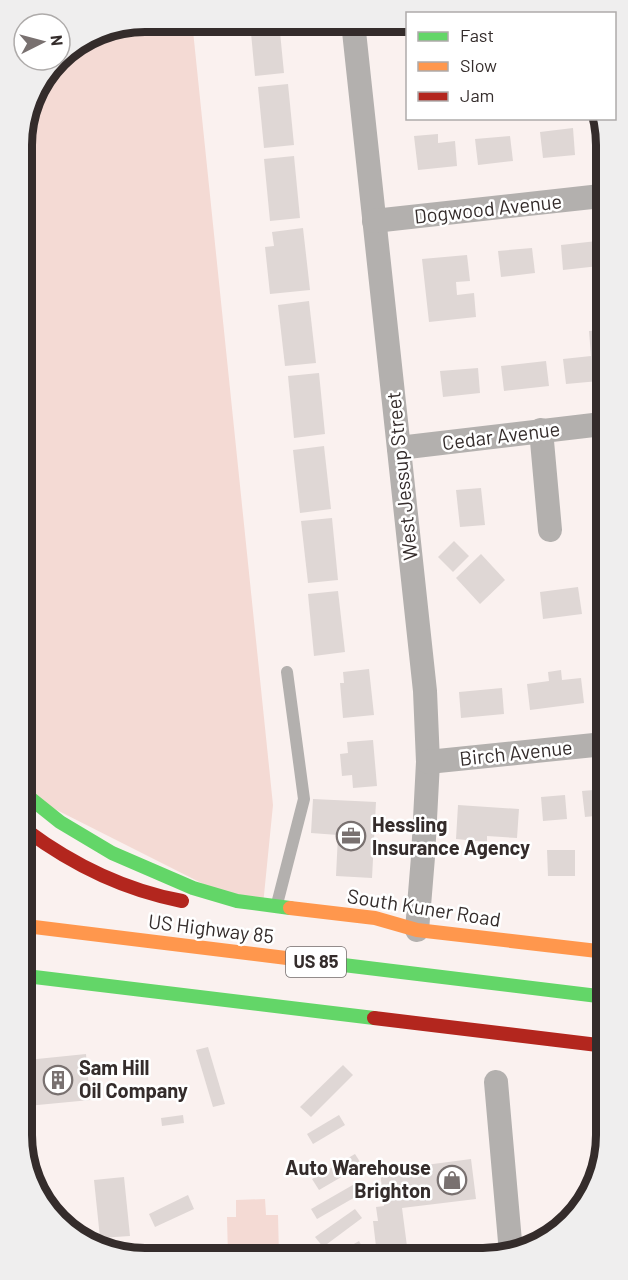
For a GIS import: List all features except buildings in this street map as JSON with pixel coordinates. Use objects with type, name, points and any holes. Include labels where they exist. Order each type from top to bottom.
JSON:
[{"type":"main road","points":[[32,799],[60,822],[112,853],[193,888],[237,901]]},
{"type":"main road","points":[[32,834],[93,871],[156,897],[192,903],[237,901]]},
{"type":"main road","name":"South Kuner Road","points":[[237,901],[375,918],[417,930],[596,951]]},
{"type":"main road","name":"US Highway 85","points":[[32,927],[596,996]]},
{"type":"main road","points":[[32,977],[596,1045]]},
{"type":"street","name":"West Jessup Street","points":[[354,31],[425,691],[428,762],[417,930]]},
{"type":"street","name":"Dogwood Avenue","points":[[374,221],[597,196]]},
{"type":"street","name":"Cedar Avenue","points":[[399,448],[597,425]]},
{"type":"street","points":[[541,430],[550,530]]},
{"type":"street","name":"Birch Avenue","points":[[428,762],[596,745]]},
{"type":"street","points":[[496,1082],[510,1246]]},
{"type":"lane","points":[[276,906],[304,799],[287,672]]},
{"type":"shaded area","points":[[193,31],[273,805],[263,905],[237,901],[32,798],[32,137],[37,108],[59,72],[72,72],[72,58],[88,47],[115,35],[130,32]]},
{"type":"shaded area","points":[[265,1199],[266,1215],[278,1215],[279,1248],[228,1248],[227,1217],[236,1217],[236,1200]]},
{"type":"traffic: fast","points":[[32,800],[60,822],[112,853],[193,888],[237,901],[290,908]]},
{"type":"traffic: fast","points":[[327,963],[596,996]]},
{"type":"traffic: fast","points":[[32,977],[374,1018]]},
{"type":"traffic: slow","points":[[290,908],[375,918],[417,930],[596,951]]},
{"type":"traffic: slow","points":[[32,927],[327,963]]},
{"type":"traffic: jam","points":[[32,834],[81,865],[120,883],[182,901]]},
{"type":"traffic: jam","points":[[374,1018],[596,1045]]},
{"type":"place","name":"Hessling Insurance Agency","points":[[351,836]]},
{"type":"place","name":"Sam Hill Oil Company","points":[[58,1080]]},
{"type":"place","name":"Auto Warehouse Brighton","points":[[452,1180]]}]
